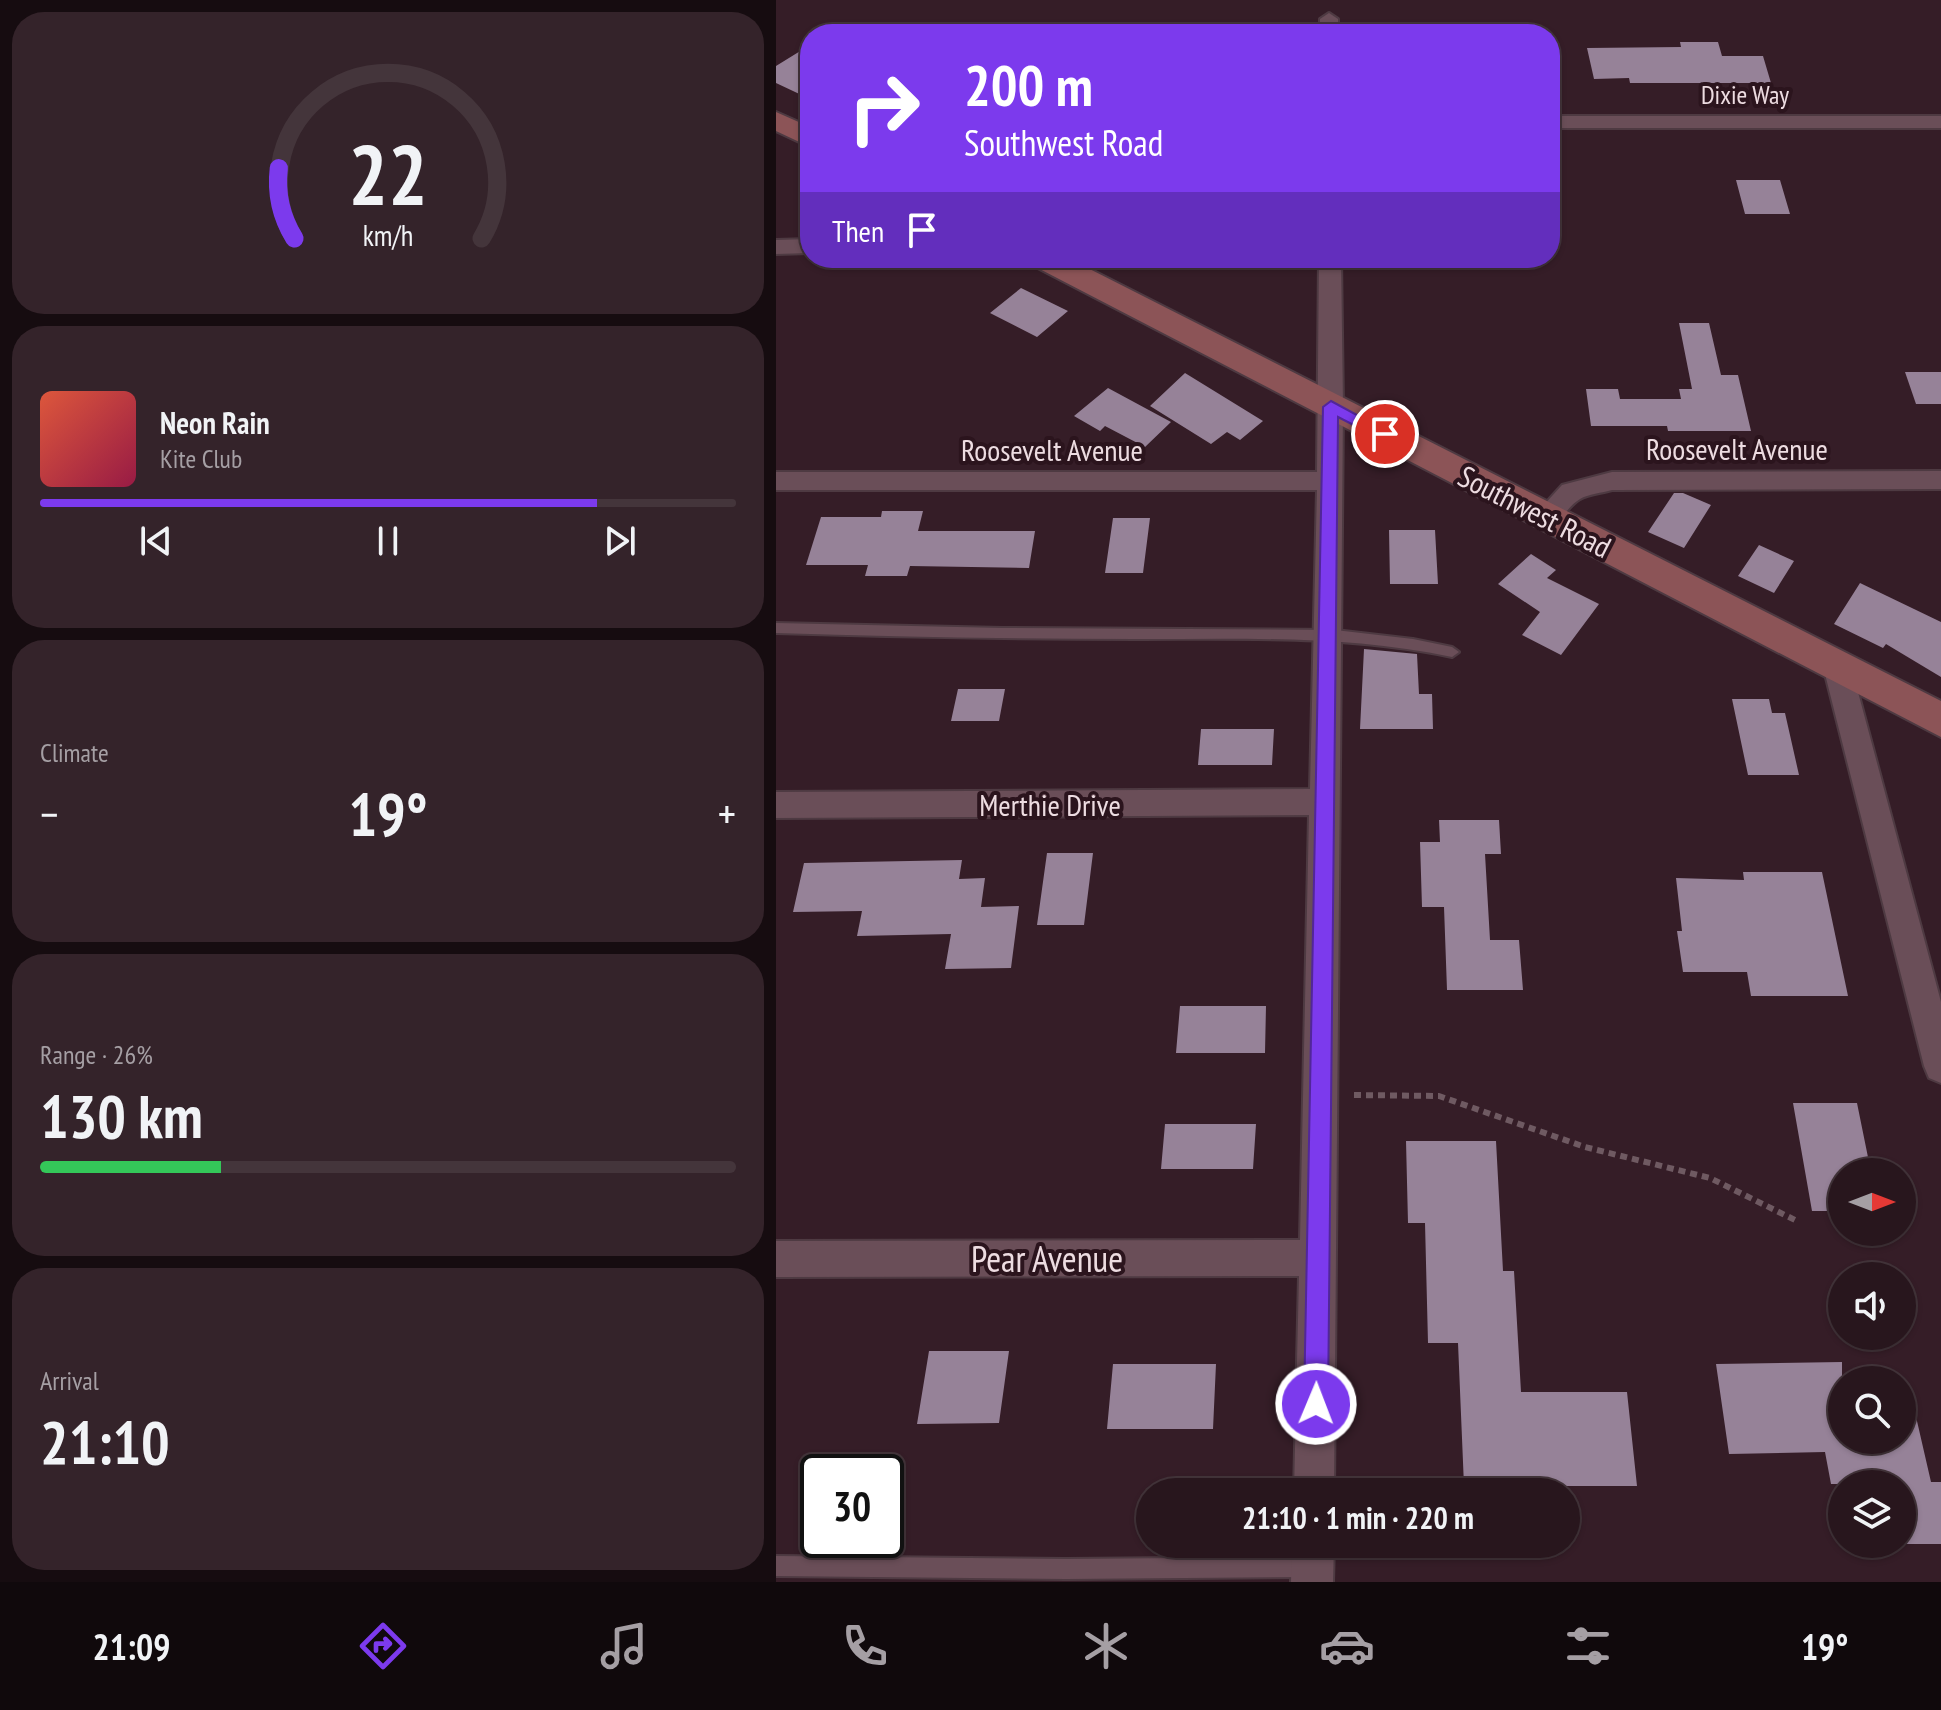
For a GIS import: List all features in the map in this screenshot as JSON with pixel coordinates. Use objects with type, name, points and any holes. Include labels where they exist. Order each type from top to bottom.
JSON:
[{"type":"street","points":[[776,120],[800,133]]},
{"type":"street","name":"Dixie Way","points":[[1560,122],[1941,122]]},
{"type":"street","points":[[776,247],[800,246]]},
{"type":"street","name":"Southwest Road","points":[[1062,268],[1941,720]]},
{"type":"street","points":[[1314,1478],[1331,407],[1330,268]]},
{"type":"street","name":"Roosevelt Avenue","points":[[1546,517],[1571,492],[1612,481],[1941,480]]},
{"type":"street","name":"Roosevelt Avenue","points":[[776,481],[1328,481]]},
{"type":"street","points":[[1837,666],[1941,1066]]},
{"type":"street","name":"Merthie Drive","points":[[776,805],[1325,802]]},
{"type":"street","name":"Pear Avenue","points":[[776,1259],[1319,1258]]},
{"type":"lane","points":[[776,628],[1127,634],[1327,633],[1403,640],[1452,652]]},
{"type":"lane","points":[[776,1566],[1051,1569],[1312,1564]]},
{"type":"path","points":[[1321,1094],[1439,1096],[1585,1147],[1710,1178],[1795,1220]]},
{"type":"building","points":[[1680,42],[1718,42],[1722,56],[1763,56],[1771,83],[1630,83],[1629,78],[1594,79],[1587,48],[1681,47]]},
{"type":"building","points":[[800,51],[800,94],[776,83],[776,66]]},
{"type":"building","points":[[1736,180],[1780,180],[1790,214],[1745,214]]},
{"type":"building","points":[[1021,288],[1068,311],[1037,337],[990,313]]},
{"type":"building","points":[[1679,323],[1709,323],[1721,375],[1738,375],[1751,431],[1668,431],[1667,426],[1591,426],[1586,389],[1618,389],[1620,399],[1681,399],[1679,389],[1692,389]]},
{"type":"building","points":[[1905,372],[1941,372],[1941,404],[1916,404]]},
{"type":"building","points":[[1185,373],[1263,421],[1240,440],[1227,432],[1211,444],[1150,406]]},
{"type":"building","points":[[1108,388],[1171,422],[1145,447],[1105,426],[1100,431],[1074,416]]},
{"type":"building","points":[[1674,493],[1683,493],[1711,505],[1684,548],[1648,532]]},
{"type":"building","points":[[882,511],[923,511],[918,531],[1035,531],[1029,568],[910,566],[907,576],[865,576],[868,565],[806,565],[821,517],[881,517]]},
{"type":"building","points":[[1113,518],[1150,518],[1143,573],[1105,573]]},
{"type":"building","points":[[1389,530],[1435,530],[1438,584],[1390,584]]},
{"type":"building","points":[[1759,545],[1794,561],[1774,593],[1738,576]]},
{"type":"building","points":[[1531,554],[1556,570],[1547,578],[1599,604],[1561,655],[1522,635],[1540,612],[1498,584]]},
{"type":"building","points":[[1860,583],[1941,622],[1941,677],[1886,644],[1883,648],[1834,624]]},
{"type":"building","points":[[1364,649],[1417,654],[1419,694],[1432,694],[1433,729],[1360,729]]},
{"type":"building","points":[[958,689],[1005,689],[999,721],[951,721]]},
{"type":"building","points":[[1732,699],[1769,699],[1772,713],[1785,713],[1799,775],[1748,775]]},
{"type":"building","points":[[1201,729],[1274,729],[1272,765],[1198,765]]},
{"type":"building","points":[[1439,820],[1499,820],[1501,854],[1485,854],[1490,940],[1519,940],[1523,990],[1447,990],[1444,907],[1422,907],[1420,842],[1440,842]]},
{"type":"building","points":[[1047,853],[1093,853],[1084,925],[1037,925]]},
{"type":"building","points":[[962,860],[959,879],[985,878],[981,907],[1019,906],[1011,968],[945,969],[951,934],[857,936],[862,911],[793,912],[804,863]]},
{"type":"building","points":[[1743,872],[1822,872],[1848,996],[1751,996],[1747,972],[1683,972],[1677,931],[1682,931],[1676,878],[1744,880]]},
{"type":"building","points":[[1180,1006],[1266,1006],[1265,1053],[1176,1053]]},
{"type":"building","points":[[1793,1103],[1857,1103],[1868,1158],[1828,1158],[1828,1211],[1812,1211]]},
{"type":"building","points":[[1165,1124],[1256,1124],[1253,1169],[1161,1169]]},
{"type":"building","points":[[1406,1141],[1496,1141],[1503,1271],[1514,1271],[1521,1392],[1627,1392],[1637,1486],[1580,1486],[1580,1478],[1464,1478],[1458,1343],[1428,1343],[1425,1223],[1408,1223]]},
{"type":"building","points":[[929,1351],[1009,1351],[999,1423],[917,1424]]},
{"type":"building","points":[[1842,1362],[1842,1366],[1828,1366],[1828,1454],[1916,1454],[1916,1417],[1931,1482],[1941,1482],[1941,1544],[1916,1544],[1916,1470],[1828,1470],[1825,1452],[1729,1454],[1716,1364]]},
{"type":"building","points":[[1113,1364],[1216,1364],[1213,1429],[1107,1429]]},
{"type":"route","points":[[1316,1404],[1331,407],[1385,434]]}]
